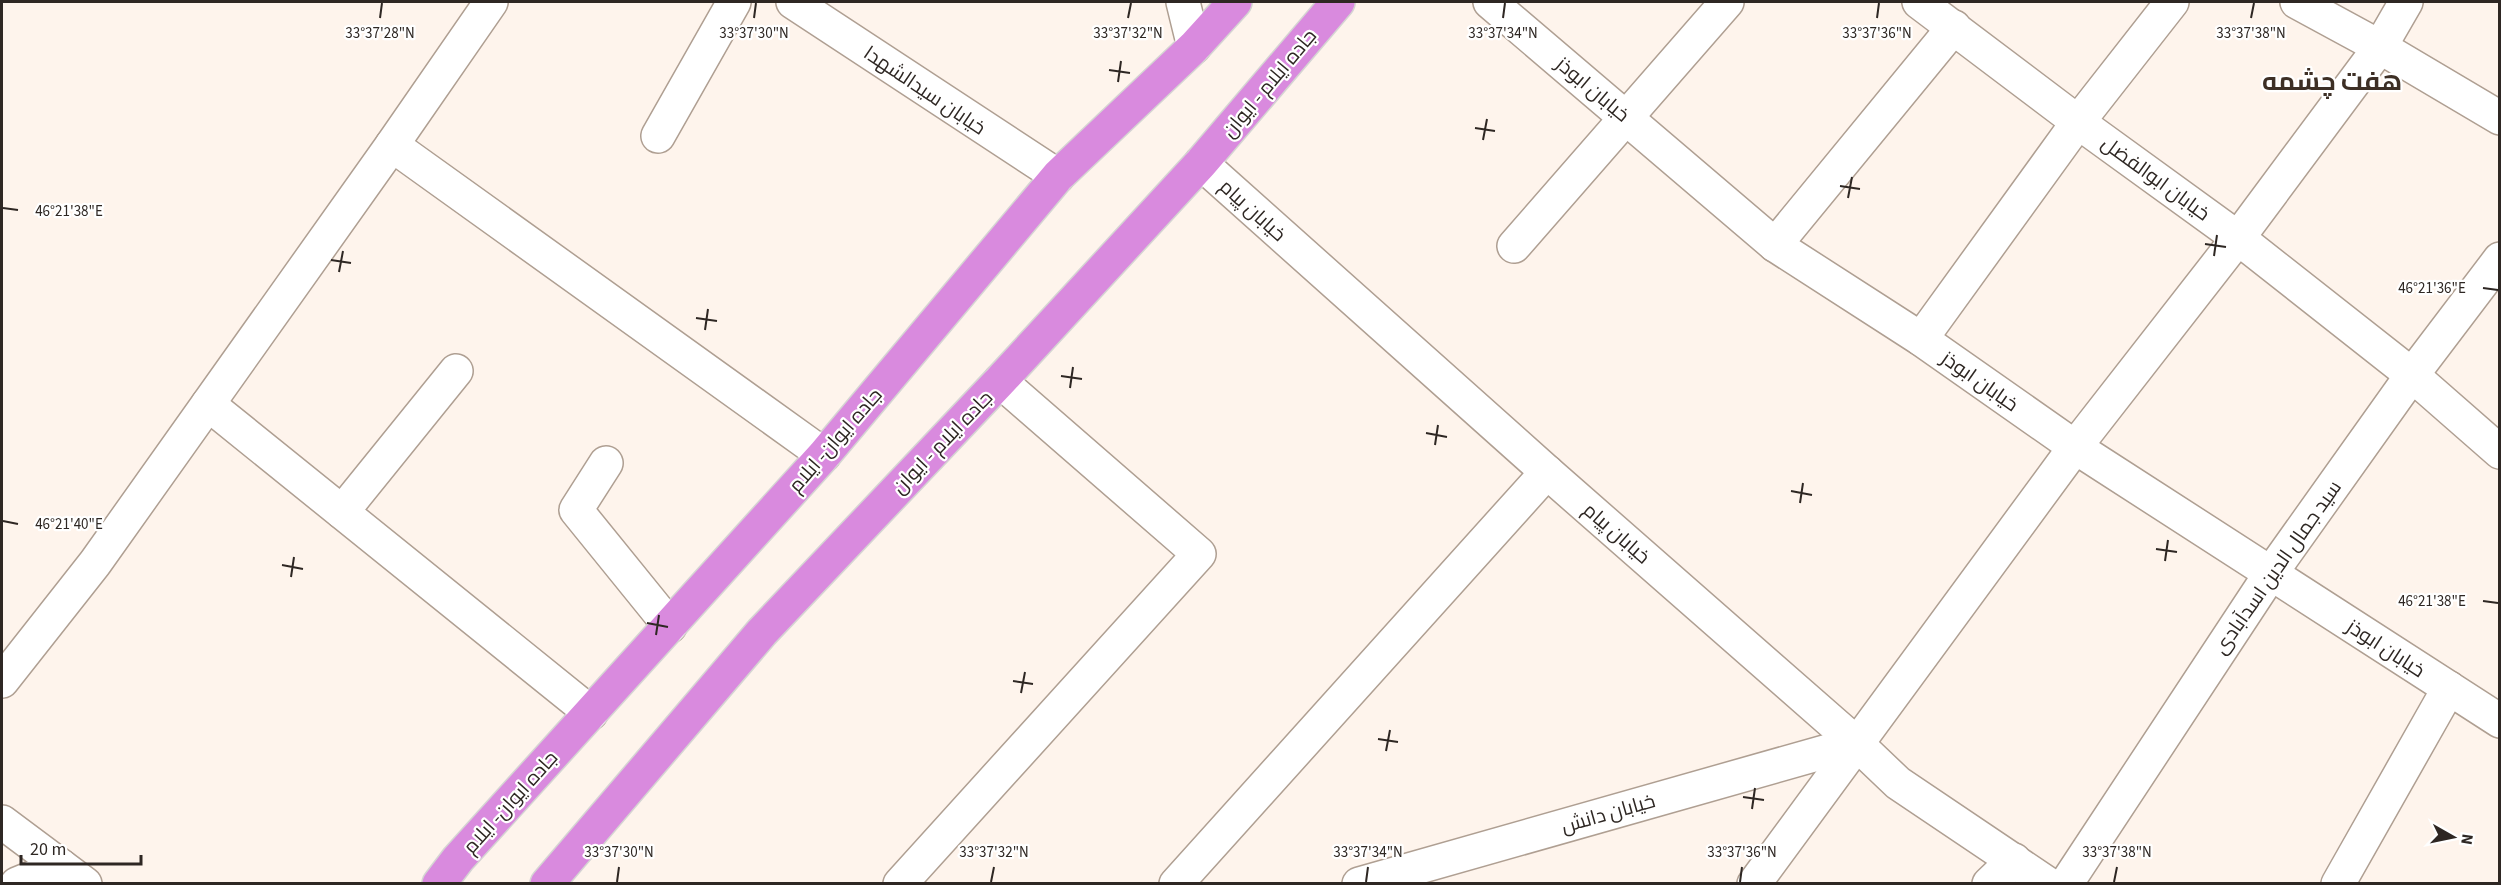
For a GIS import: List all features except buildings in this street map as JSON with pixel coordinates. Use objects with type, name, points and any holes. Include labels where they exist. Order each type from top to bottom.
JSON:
[{"type":"highway","name":"جاده ایوان- ایلام","points":[[439,884],[824,455],[1058,177],[1194,48],[1236,2]]},
{"type":"highway","name":"جاده ایلام - ایوان","points":[[548,884],[762,632],[1000,381],[1201,163],[1338,2]]},
{"type":"street","points":[[2,681],[95,563],[491,2]]},
{"type":"street","points":[[658,136],[734,2]]},
{"type":"street","name":"خیابان سیدالشهدا","points":[[793,2],[1058,177]]},
{"type":"street","points":[[1183,2],[1194,48]]},
{"type":"street","name":"خیابان ابوذز","points":[[1490,2],[1775,245],[1921,339],[2075,447],[2499,721]]},
{"type":"street","points":[[1514,246],[1727,2]]},
{"type":"street","name":"خیابان ابوالفضل","points":[[1919,2],[2078,122],[2238,238],[2412,375],[2499,452]]},
{"type":"street","points":[[1921,339],[2078,122],[2172,2]]},
{"type":"street","points":[[2297,2],[2380,47],[2499,118]]},
{"type":"street","points":[[1754,884],[2075,447],[2238,238],[2380,47],[2406,2]]},
{"type":"street","points":[[1775,245],[1954,27]]},
{"type":"street","points":[[392,145],[824,455]]},
{"type":"street","name":"خیابان پیام","points":[[1201,163],[1547,472],[1856,743],[1898,783],[2048,884]]},
{"type":"street","name":"سید جمال الدین اسدآبادی","points":[[2066,884],[2271,573],[2412,375],[2499,259]]},
{"type":"street","points":[[342,512],[456,371]]},
{"type":"street","points":[[900,884],[1199,554],[1000,381]]},
{"type":"street","points":[[208,404],[591,713]]},
{"type":"street","points":[[606,463],[576,510],[670,626]]},
{"type":"street","points":[[1176,884],[1547,472]]},
{"type":"street","points":[[2338,884],[2449,688]]},
{"type":"street","name":"خیابان دانش","points":[[1359,884],[1856,743]]},
{"type":"street","points":[[2,822],[73,875]]},
{"type":"street","points":[[1989,884],[2014,860]]},
{"type":"street","points":[[17,884],[73,875]]},
{"type":"district","name":"هفت چشمه","points":[[2332,81]]}]
